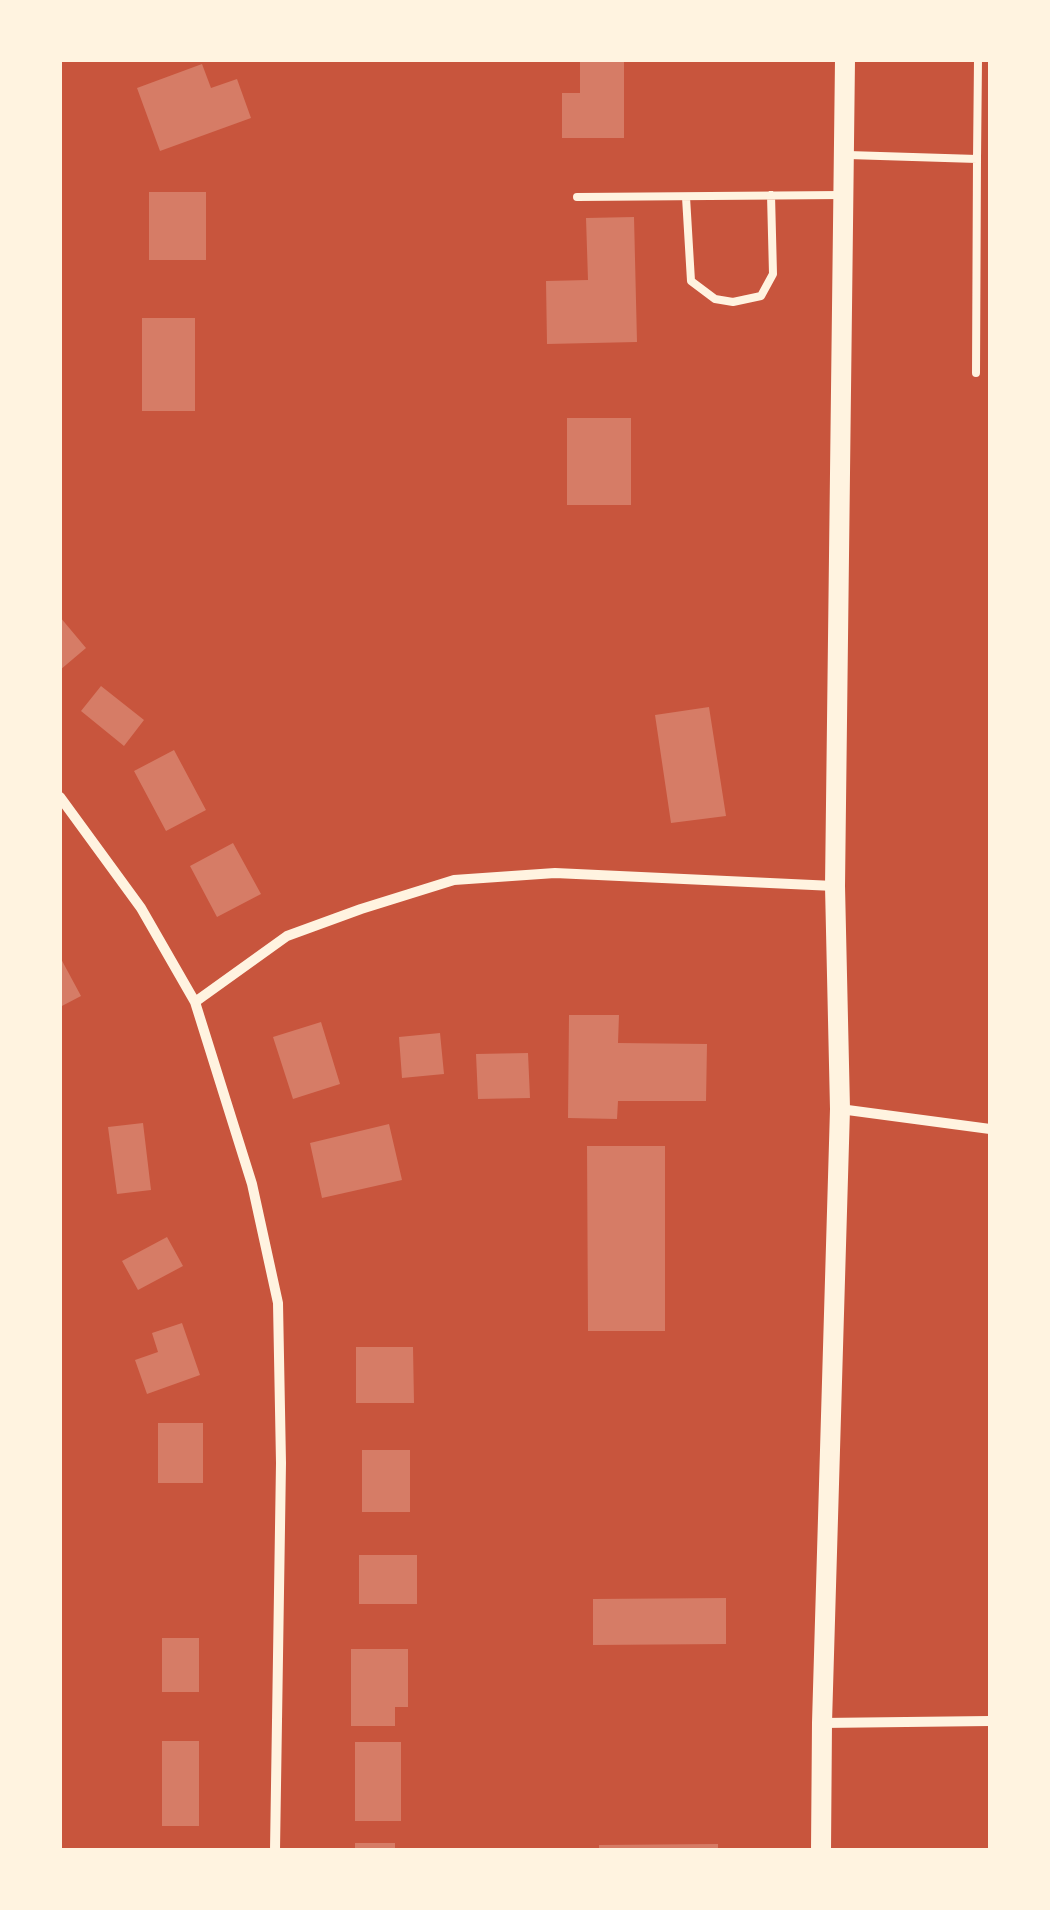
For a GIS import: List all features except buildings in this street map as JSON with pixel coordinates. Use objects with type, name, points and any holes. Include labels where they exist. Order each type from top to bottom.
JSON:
[{"type":"main road","points":[[821,1850],[840,1110],[835,886],[845,60]]},
{"type":"street","points":[[60,797],[141,908],[195,1002],[252,1184],[278,1303],[282,1464],[275,1850]]},
{"type":"street","points":[[195,1002],[287,936],[361,908],[454,880],[554,874],[835,886]]},
{"type":"street","points":[[840,1110],[990,1129]]},
{"type":"street","points":[[822,1723],[990,1721]]},
{"type":"lane","points":[[976,372],[978,60]]},
{"type":"lane","points":[[977,135],[990,135]]},
{"type":"lane","points":[[844,155],[976,159]]},
{"type":"lane","points":[[577,197],[842,194]]},
{"type":"lane","points":[[686,197],[691,281],[715,299],[733,302],[761,296],[773,274],[771,195]]},
{"type":"lane","points":[[978,240],[990,240]]}]
